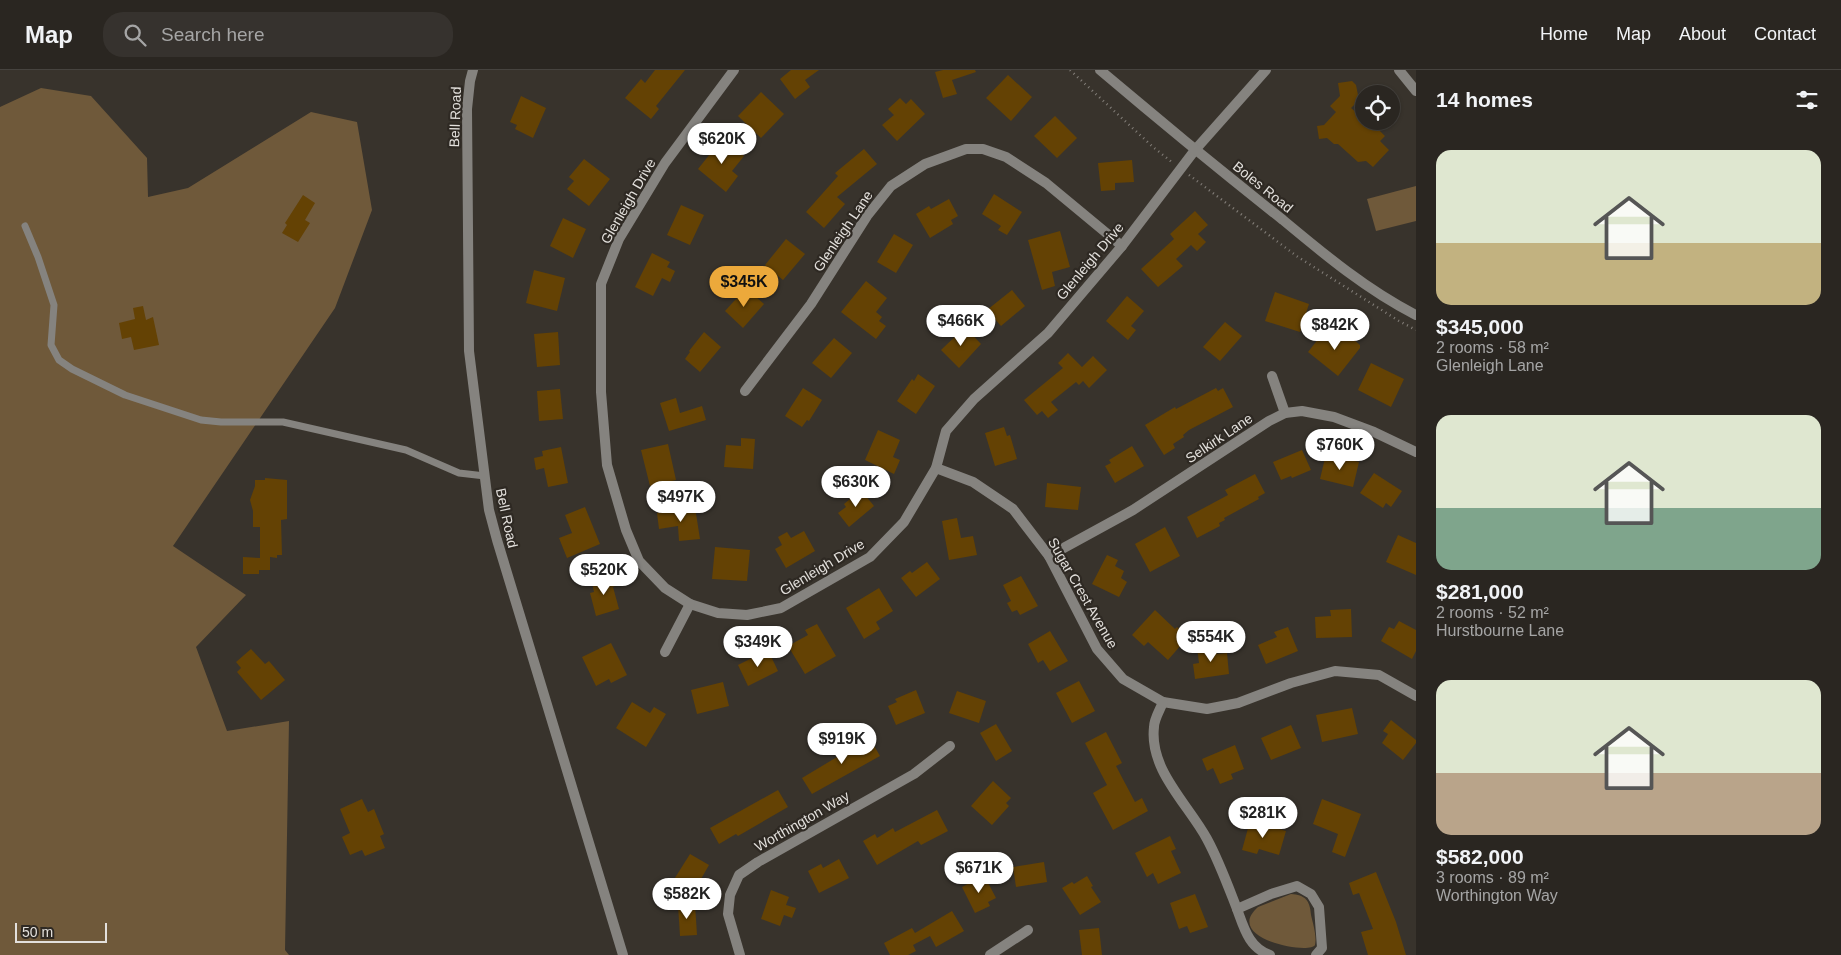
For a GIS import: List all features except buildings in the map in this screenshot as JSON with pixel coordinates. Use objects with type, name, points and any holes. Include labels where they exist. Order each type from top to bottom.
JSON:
[{"type":"street","name":"Bell Road","points":[[473,70],[467,109],[469,351],[489,510],[623,955]]},
{"type":"street","name":"Glenleigh Drive","points":[[734,70],[665,163],[619,239],[601,284],[601,392],[607,465],[626,530],[639,561],[665,588],[690,604],[718,613],[747,615],[781,608],[870,557],[904,522],[936,468],[946,431],[974,399],[1048,333],[1122,246],[1195,150],[1266,70]]},
{"type":"street","name":"Boles Road","points":[[1100,70],[1195,150],[1353,277],[1401,308],[1416,315]]},
{"type":"street","points":[[1400,70],[1416,91]]},
{"type":"street","name":"Glenleigh Lane","points":[[745,391],[811,304],[867,216],[891,186],[925,164],[966,149],[983,149],[1006,157],[1046,183],[1122,246]]},
{"type":"street","points":[[1272,376],[1285,414]]},
{"type":"street","name":"Selkirk Lane","points":[[1048,556],[1133,510],[1268,421],[1285,414],[1302,411],[1334,417],[1374,432],[1416,452]]},
{"type":"street","name":"Sugar Crest Avenue","points":[[936,468],[973,482],[1013,509],[1048,556],[1097,648],[1123,679],[1163,702],[1208,709],[1238,703],[1291,683],[1335,671],[1378,675],[1416,696]]},
{"type":"street","points":[[666,652],[690,604]]},
{"type":"street","points":[[1163,702],[1154,725],[1153,743],[1160,762],[1207,839],[1249,940],[1262,953],[1270,955]]},
{"type":"street","name":"Worthington Way","points":[[740,955],[728,914],[730,895],[739,875],[766,857],[914,774],[950,746]]},
{"type":"street","points":[[1237,909],[1271,894],[1297,886],[1311,894],[1319,906],[1322,948],[1316,955]]},
{"type":"street","points":[[990,955],[1028,930]]},
{"type":"lane","points":[[25,226],[38,257],[54,305],[51,346],[59,360],[72,369],[125,395],[201,420],[221,422],[282,422],[406,450],[460,473],[485,476]]},
{"type":"path","points":[[1070,70],[1153,147],[1180,169],[1298,257],[1416,330]]},
{"type":"shaded area","points":[[41,88],[91,96],[147,158],[148,197],[188,188],[311,112],[357,122],[372,210],[335,308],[173,546],[246,595],[196,647],[227,731],[289,721],[285,950],[289,955],[0,955],[0,107]]},
{"type":"shaded area","points":[[1416,186],[1416,221],[1376,231],[1367,199]]},
{"type":"shaded area","points":[[1291,894],[1303,897],[1308,902],[1316,938],[1315,945],[1310,948],[1285,946],[1271,942],[1259,936],[1251,928],[1250,918],[1258,907]]}]
